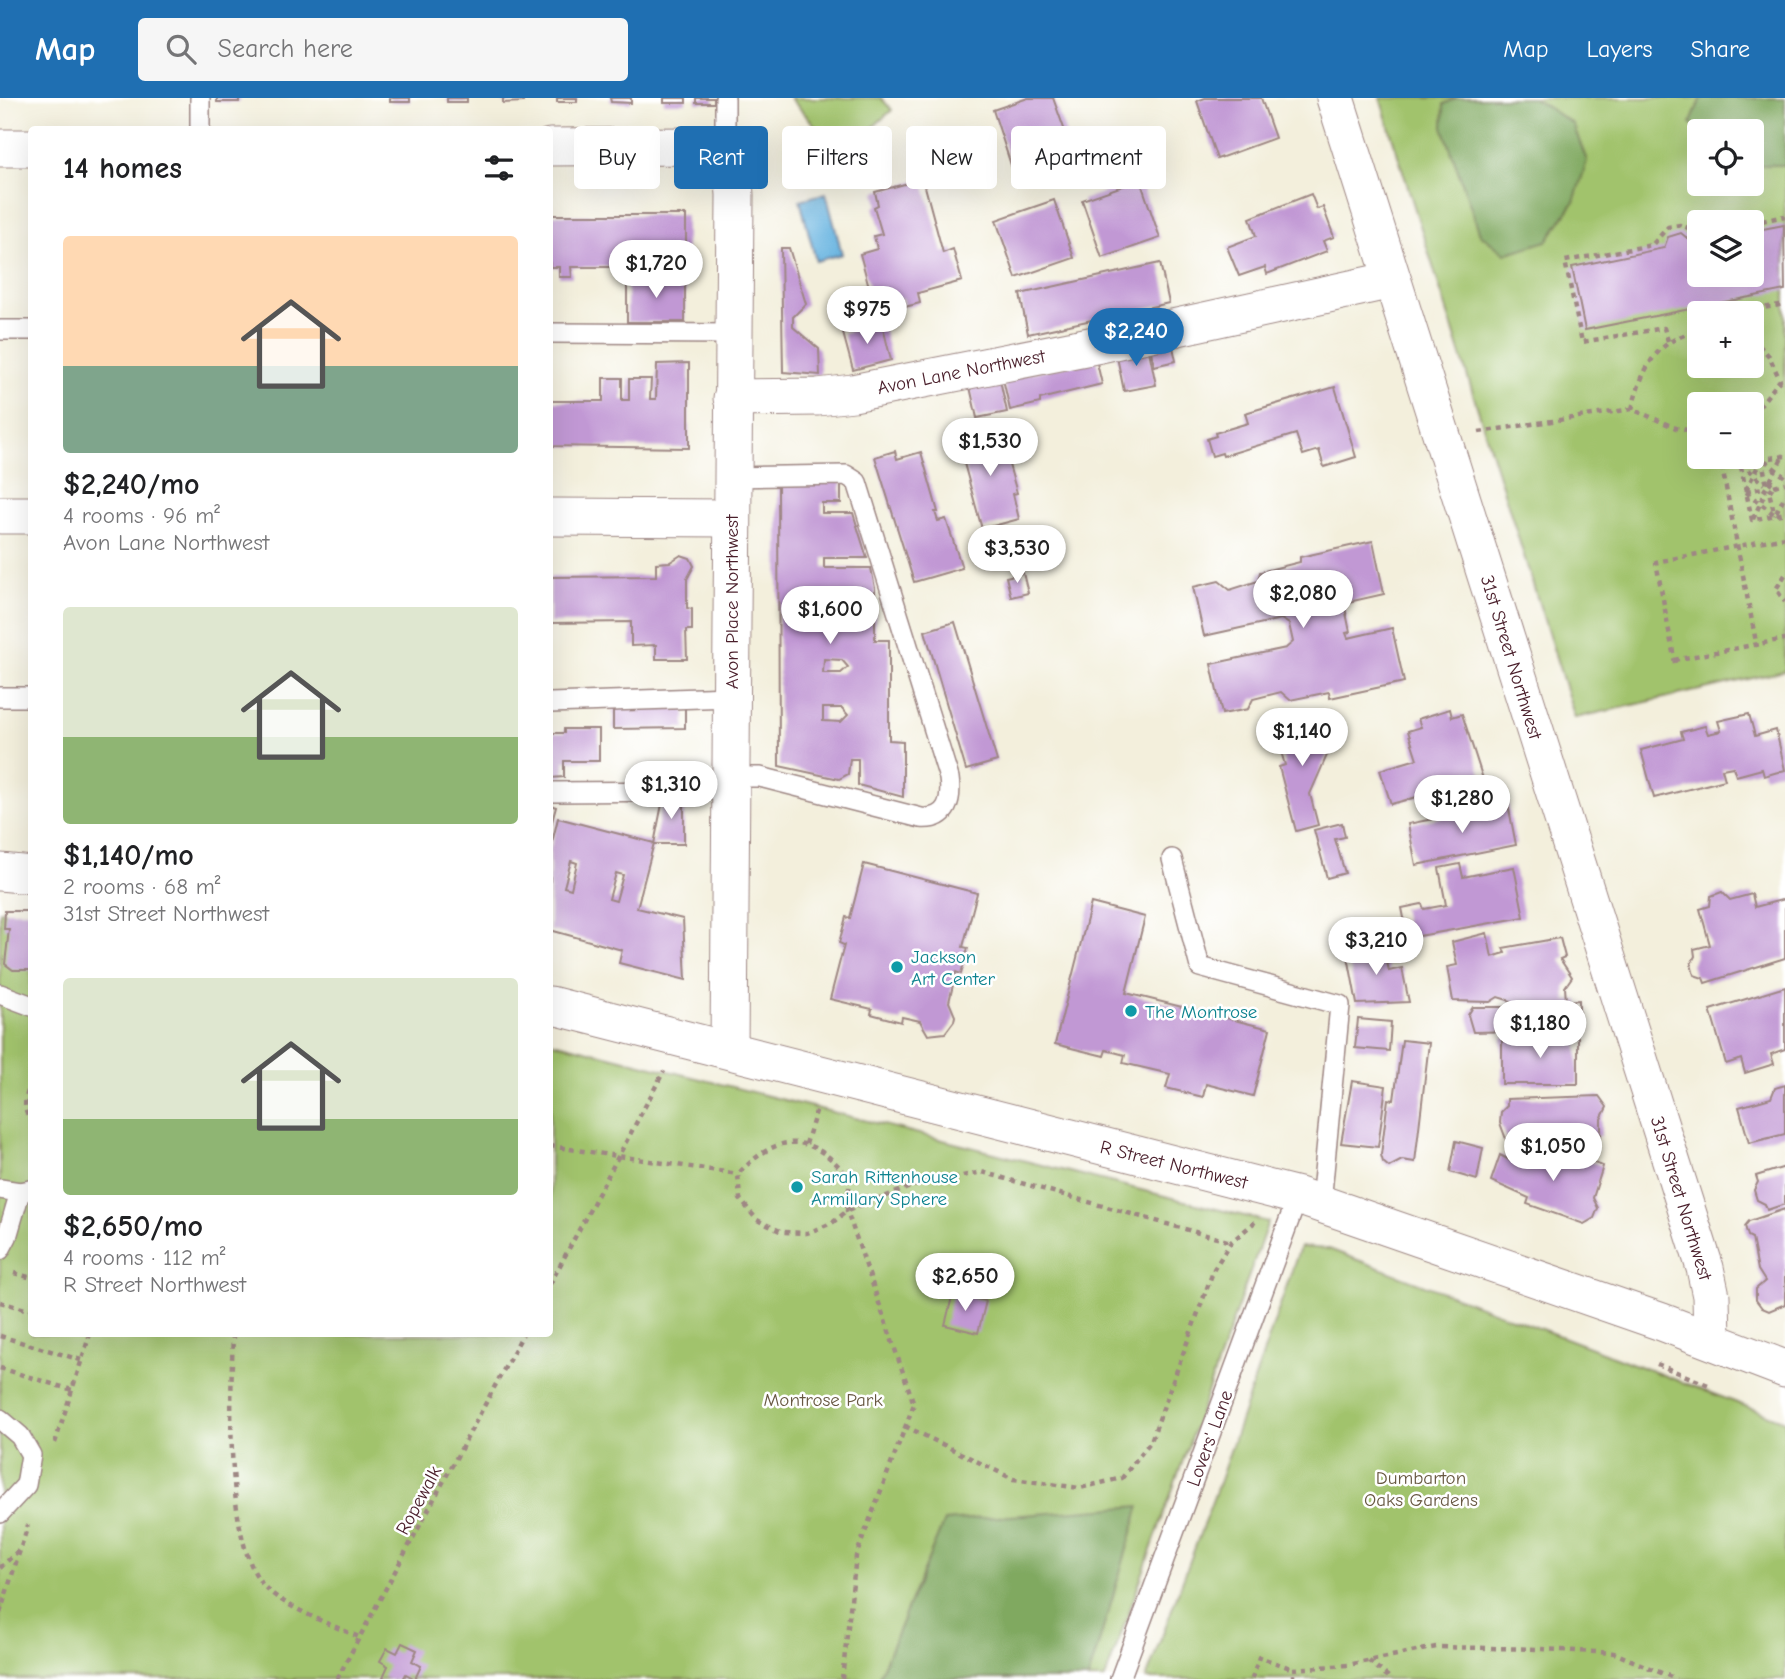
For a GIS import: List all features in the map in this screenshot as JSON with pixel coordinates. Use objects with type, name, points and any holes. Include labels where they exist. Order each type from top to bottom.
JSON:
[{"type":"street","name":"31st Street Northwest","points":[[1335,98],[1705,1268],[1711,1296],[1712,1340]]},
{"type":"street","points":[[553,147],[674,146]]},
{"type":"street","points":[[0,148],[28,148]]},
{"type":"street","name":"Avon Place Northwest","points":[[729,1050],[734,189]]},
{"type":"street","name":"Avon Lane Northwest","points":[[732,398],[818,397],[853,393],[1100,344],[1392,279]]},
{"type":"street","points":[[0,515],[28,515]]},
{"type":"street","points":[[553,517],[731,518]]},
{"type":"street","points":[[0,872],[28,875]]},
{"type":"street","name":"R Street Northwest","points":[[553,1006],[1310,1200],[1712,1340],[1785,1370]]},
{"type":"lane","points":[[200,98],[200,126]]},
{"type":"lane","points":[[725,98],[725,126]]},
{"type":"lane","points":[[0,330],[28,330]]},
{"type":"lane","points":[[553,333],[734,334]]},
{"type":"lane","points":[[553,792],[701,791],[731,781],[761,777],[921,818],[933,819],[945,811],[952,797],[949,778],[857,482],[846,475],[731,477]]},
{"type":"lane","points":[[0,697],[28,697]]},
{"type":"lane","points":[[553,703],[731,697]]},
{"type":"lane","name":"Lovers' Lane","points":[[1120,1679],[1310,1200],[1340,1005],[1200,967],[1171,859]]},
{"type":"lane","points":[[0,994],[28,1004]]},
{"type":"lane","points":[[0,1189],[26,1191],[0,1250]]},
{"type":"lane","points":[[0,1419],[20,1436],[31,1455],[30,1471],[20,1491],[0,1513]]},
{"type":"path","points":[[1764,220],[1785,216]]},
{"type":"path","points":[[1668,341],[1664,328],[1582,342],[1565,261],[1652,245],[1668,226],[1687,227]]},
{"type":"path","points":[[1764,308],[1785,304]]},
{"type":"path","points":[[1632,409],[1637,386],[1649,363],[1668,341],[1687,335]]},
{"type":"path","points":[[1764,350],[1783,379],[1764,401]]},
{"type":"path","points":[[1444,438],[1632,409],[1676,428],[1687,430]]},
{"type":"path","points":[[1764,458],[1785,455]]},
{"type":"path","points":[[1752,520],[1785,455]]},
{"type":"path","points":[[1764,460],[1785,477]]},
{"type":"path","points":[[1764,467],[1775,515]]},
{"type":"path","points":[[1722,469],[1757,646]]},
{"type":"path","points":[[1742,469],[1752,520]]},
{"type":"path","points":[[1749,469],[1785,497],[1775,515]]},
{"type":"path","points":[[1745,492],[1756,469]]},
{"type":"path","points":[[1745,492],[1785,483]]},
{"type":"path","points":[[1745,492],[1775,515]]},
{"type":"path","points":[[1752,520],[1785,513]]},
{"type":"path","points":[[1785,537],[1656,562],[1674,662],[1785,639]]},
{"type":"path","points":[[1785,575],[1776,589],[1785,602]]},
{"type":"path","points":[[553,1278],[666,1067]]},
{"type":"path","points":[[28,1093],[24,1104],[28,1117]]},
{"type":"path","points":[[806,1144],[818,1106]]},
{"type":"path","points":[[842,1679],[856,1556],[914,1404],[847,1211],[850,1179],[832,1157],[806,1144],[779,1144],[757,1154],[738,1174],[740,1199],[757,1220],[782,1232],[807,1233],[832,1223],[847,1211],[913,1186],[982,1172],[1231,1242]]},
{"type":"path","points":[[553,1147],[738,1174]]},
{"type":"path","points":[[905,1426],[1013,1479],[1080,1489],[1122,1478],[1151,1441],[1214,1269],[1231,1242],[1258,1219]]},
{"type":"path","points":[[0,1302],[28,1310]]},
{"type":"path","points":[[0,1336],[81,1360]]},
{"type":"path","points":[[52,1450],[89,1337]]},
{"type":"path","points":[[233,1337],[230,1418],[234,1490],[249,1560],[267,1590],[359,1637]]},
{"type":"path","name":"Ropewalk","points":[[337,1679],[521,1337]]},
{"type":"path","points":[[1657,1364],[1708,1385]]},
{"type":"path","points":[[0,1368],[72,1390]]},
{"type":"path","points":[[0,1613],[37,1497],[20,1491]]},
{"type":"path","points":[[0,1568],[20,1548]]},
{"type":"path","points":[[1252,1679],[1259,1657],[1293,1669],[1348,1665],[1436,1647],[1614,1653],[1676,1679]]},
{"type":"path","points":[[1368,1661],[1391,1679]]},
{"type":"path","points":[[1293,1669],[1293,1679]]},
{"type":"green space","points":[[790,98],[881,98],[892,110],[874,126],[816,126]]},
{"type":"green space","points":[[1380,98],[1785,98],[1785,671],[1575,718]]},
{"type":"green space","points":[[1457,98],[1533,98],[1573,124],[1587,161],[1574,202],[1547,241],[1505,254],[1480,234],[1443,127],[1444,104]]},
{"type":"green space","points":[[1701,98],[1785,98],[1785,165],[1764,165],[1764,119],[1693,119]]},
{"type":"green space","name":"Montrose Park","points":[[0,911],[28,916],[28,1337],[553,1337],[553,1042],[1268,1222],[1105,1679],[0,1679]]},
{"type":"green space","name":"Dumbarton Oaks Gardens","points":[[1300,1247],[1329,1249],[1785,1421],[1785,1679],[1146,1679],[1220,1480]]},
{"type":"green space","points":[[1140,1506],[1088,1679],[878,1679],[944,1521]]},
{"type":"water","points":[[826,193],[842,254],[816,261],[800,200]]},
{"type":"building","points":[[217,98],[239,98],[239,102],[217,102]]},
{"type":"building","points":[[390,98],[410,98],[410,102],[390,102]]},
{"type":"building","points":[[447,98],[467,98],[467,102],[447,102]]},
{"type":"building","points":[[503,98],[523,98],[523,102],[503,103]]},
{"type":"building","points":[[557,98],[577,98],[577,102],[557,102]]},
{"type":"building","points":[[610,98],[631,98],[631,103],[611,102]]},
{"type":"building","points":[[664,98],[686,98],[686,103],[664,103]]},
{"type":"building","points":[[696,98],[714,98],[714,103],[696,103]]},
{"type":"building","points":[[1028,98],[1053,98],[1063,126],[1011,126],[1011,165],[993,110]]},
{"type":"building","points":[[1205,98],[1261,98],[1275,138],[1217,159],[1197,101]]},
{"type":"building","points":[[906,184],[906,189],[926,189],[943,253],[953,249],[962,281],[918,293],[920,303],[905,307],[903,298],[874,305],[860,254],[877,249],[874,236],[882,234],[874,207],[878,205],[875,192]]},
{"type":"building","points":[[1114,189],[1143,189],[1160,238],[1102,258],[1082,200]]},
{"type":"building","points":[[1311,194],[1317,209],[1323,207],[1334,237],[1323,241],[1327,251],[1267,274],[1265,267],[1239,276],[1227,247],[1256,236],[1250,218]]},
{"type":"building","points":[[1054,200],[1074,258],[1016,278],[996,220]]},
{"type":"building","points":[[553,215],[686,215],[686,267],[571,267],[572,277],[559,277],[559,267],[553,267]]},
{"type":"building","points":[[1784,225],[1785,290],[1730,301],[1687,301],[1687,310],[1585,330],[1572,267],[1664,248],[1668,237],[1681,233],[1687,238],[1687,287],[1764,287],[1764,229]]},
{"type":"building","points":[[781,248],[789,248],[806,304],[793,317],[793,327],[819,349],[820,375],[783,372]]},
{"type":"building","points":[[1160,263],[1169,303],[1028,334],[1020,294]]},
{"type":"building","points":[[627,279],[685,279],[685,322],[627,322]]},
{"type":"building","points":[[882,323],[891,360],[853,370],[843,333]]},
{"type":"building","points":[[1172,342],[1176,361],[1154,366],[1150,346]]},
{"type":"building","points":[[1148,346],[1156,385],[1124,391],[1116,352]]},
{"type":"building","points":[[1096,359],[1102,384],[1040,399],[1040,403],[1010,410],[1003,379]]},
{"type":"building","points":[[689,363],[689,448],[553,446],[553,401],[603,401],[603,378],[622,378],[622,400],[629,400],[629,379],[651,379],[650,399],[656,399],[657,364]]},
{"type":"building","points":[[1000,380],[1007,412],[977,418],[970,387]]},
{"type":"building","points":[[1335,387],[1356,457],[1324,467],[1319,450],[1303,455],[1296,434],[1223,456],[1222,453],[1212,456],[1207,439],[1216,436],[1215,433],[1248,423],[1245,413]]},
{"type":"building","points":[[998,426],[1017,493],[1013,494],[1019,519],[982,529],[959,445],[980,439],[978,431]]},
{"type":"building","points":[[895,451],[897,459],[921,452],[938,512],[935,512],[938,521],[946,519],[962,568],[914,582],[875,457]]},
{"type":"building","points":[[841,479],[841,503],[822,503],[822,513],[853,513],[867,558],[824,558],[824,568],[871,568],[875,588],[875,640],[889,640],[889,740],[903,741],[903,797],[858,785],[858,759],[850,759],[848,774],[839,779],[779,766],[778,480]],"holes":[[[832,607],[836,613],[832,619],[823,619],[823,608]],[[824,659],[842,660],[848,667],[841,673],[823,673]],[[823,708],[842,708],[848,715],[841,722],[823,721]]]},
{"type":"building","points":[[1373,541],[1384,594],[1344,603],[1350,632],[1346,633],[1348,638],[1392,628],[1404,682],[1330,698],[1329,692],[1290,700],[1281,692],[1253,699],[1248,709],[1222,714],[1211,664],[1286,648],[1293,642],[1289,624],[1281,619],[1204,636],[1193,587],[1219,581],[1230,590],[1258,581],[1260,572],[1300,562],[1300,557]]},
{"type":"building","points":[[681,555],[690,558],[694,566],[687,579],[687,608],[692,609],[692,630],[686,630],[687,659],[656,659],[656,645],[631,646],[631,622],[553,623],[553,577],[656,576],[656,563],[670,562]]},
{"type":"building","points":[[1023,573],[1028,593],[1011,597],[1006,577]]},
{"type":"building","points":[[955,622],[997,761],[966,770],[925,631]]},
{"type":"building","points":[[685,703],[685,728],[613,729],[613,704]]},
{"type":"building","points":[[1450,709],[1452,717],[1462,714],[1483,779],[1391,804],[1380,770],[1417,759],[1408,731],[1421,727],[1418,719]]},
{"type":"building","points":[[1749,714],[1755,736],[1776,730],[1785,770],[1764,776],[1762,769],[1736,776],[1733,767],[1722,769],[1725,780],[1654,798],[1641,750],[1683,739],[1681,732],[1705,726],[1708,734],[1721,731],[1718,721]]},
{"type":"building","points":[[1319,719],[1328,753],[1310,794],[1318,825],[1296,831],[1279,767],[1285,765],[1275,731]]},
{"type":"building","points":[[564,729],[599,729],[599,761],[564,761],[564,777],[553,778],[553,733],[564,733]]},
{"type":"building","points":[[664,794],[684,794],[684,844],[654,844]]},
{"type":"building","points":[[1508,804],[1516,845],[1416,865],[1408,824]]},
{"type":"building","points":[[558,818],[654,843],[637,908],[683,919],[686,980],[619,963],[622,950],[553,931],[553,839]],"holes":[[[571,861],[577,863],[571,889],[564,887]],[[616,873],[623,875],[616,901],[609,899]]]},
{"type":"building","points":[[1342,823],[1345,837],[1335,839],[1345,873],[1327,878],[1314,830]]},
{"type":"building","points":[[864,864],[977,893],[963,947],[968,948],[961,974],[956,972],[949,1002],[955,1016],[954,1021],[945,1033],[928,1035],[920,1021],[902,1017],[901,1022],[871,1014],[872,1009],[830,999],[844,945],[839,943],[846,917],[850,918]]},
{"type":"building","points":[[1460,864],[1463,877],[1514,867],[1524,917],[1408,938],[1402,908],[1422,904],[1424,909],[1446,905],[1439,868]]},
{"type":"building","points":[[1722,892],[1730,900],[1752,894],[1755,907],[1785,899],[1785,958],[1705,983],[1703,978],[1694,975],[1691,964],[1695,956],[1694,949],[1710,945],[1700,909],[1710,906],[1711,896]]},
{"type":"building","name":"The Montrose","points":[[1091,903],[1145,917],[1126,993],[1270,1029],[1253,1096],[1206,1084],[1203,1097],[1166,1088],[1170,1074],[1123,1063],[1125,1055],[1106,1050],[1104,1056],[1055,1044]]},
{"type":"building","points":[[5,911],[28,911],[28,970],[13,970],[5,964],[9,929],[4,929]]},
{"type":"building","points":[[1487,933],[1492,957],[1505,953],[1503,948],[1560,938],[1565,957],[1560,959],[1572,977],[1565,987],[1566,1001],[1579,1000],[1579,1017],[1572,1017],[1572,1030],[1473,1032],[1468,1015],[1473,1007],[1511,1007],[1511,1001],[1498,997],[1490,1002],[1453,1001],[1447,967],[1457,965],[1452,942]]},
{"type":"building","points":[[1383,943],[1389,971],[1402,968],[1409,1002],[1357,1004],[1347,951]]},
{"type":"building","points":[[1785,987],[1785,1049],[1771,1054],[1774,1064],[1745,1073],[1741,1059],[1726,1064],[1710,1010]]},
{"type":"building","points":[[1358,1019],[1391,1022],[1389,1051],[1355,1048]]},
{"type":"building","points":[[1502,1037],[1578,1037],[1578,1084],[1502,1084]]},
{"type":"building","points":[[1402,1040],[1429,1043],[1415,1162],[1402,1160],[1389,1167],[1383,1162],[1381,1155],[1388,1099],[1394,1100]]},
{"type":"building","points":[[1352,1081],[1386,1086],[1378,1147],[1341,1143]]},
{"type":"building","points":[[1785,1085],[1785,1134],[1749,1143],[1739,1107],[1771,1098],[1775,1088]]},
{"type":"building","points":[[1599,1096],[1607,1107],[1601,1119],[1601,1136],[1506,1139],[1500,1123],[1501,1112],[1507,1106],[1507,1099]]},
{"type":"building","points":[[1456,1141],[1483,1148],[1477,1180],[1450,1172]]},
{"type":"building","points":[[1547,1146],[1603,1166],[1593,1198],[1598,1208],[1594,1218],[1584,1224],[1527,1204],[1529,1198],[1491,1181],[1500,1155],[1511,1161],[1515,1150],[1541,1162]]},
{"type":"building","points":[[1785,1167],[1785,1204],[1767,1210],[1765,1204],[1757,1200],[1754,1190],[1758,1182],[1756,1176]]},
{"type":"building","points":[[1785,1209],[1785,1304],[1769,1311],[1762,1308],[1756,1300],[1756,1289],[1765,1281],[1758,1270],[1752,1238],[1748,1236],[1745,1226],[1749,1221]]},
{"type":"building","points":[[953,1293],[986,1301],[978,1333],[945,1325]]},
{"type":"building","points":[[402,1643],[417,1650],[412,1661],[421,1666],[415,1679],[406,1674],[403,1679],[387,1679],[383,1677],[388,1666],[380,1661],[387,1648],[397,1653]]},
{"type":"place","name":"Jackson Art Center","points":[[897,967]]},
{"type":"place","name":"The Montrose","points":[[1131,1011]]},
{"type":"place","name":"Sarah Rittenhouse Armillary Sphere","points":[[797,1187]]}]
